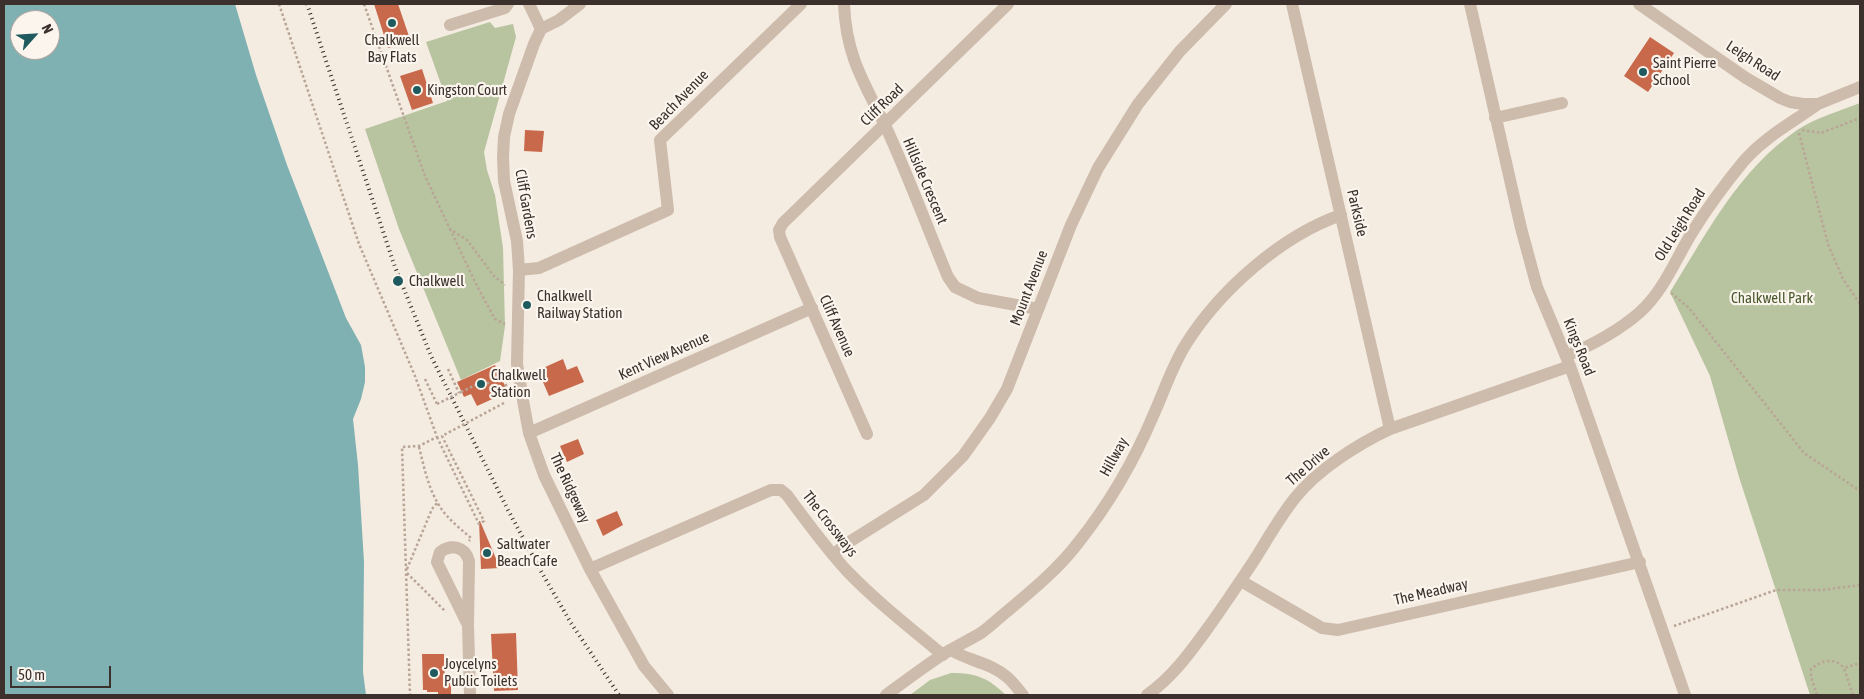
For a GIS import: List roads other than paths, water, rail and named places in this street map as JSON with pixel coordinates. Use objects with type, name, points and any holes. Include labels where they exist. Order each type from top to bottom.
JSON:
[{"type":"street","points":[[450,25],[505,8],[508,4]]},
{"type":"street","points":[[529,4],[541,29],[558,20],[580,4]]},
{"type":"street","name":"Beach Avenue","points":[[519,270],[539,268],[668,210],[660,140],[800,4]]},
{"type":"street","name":"Hillside Crescent","points":[[844,4],[848,42],[857,70],[884,125],[948,277],[955,287],[978,298],[1038,309]]},
{"type":"street","name":"Cliff Road","points":[[779,230],[783,223],[1008,4]]},
{"type":"street","name":"Mount Avenue","points":[[833,555],[846,544],[924,495],[963,456],[990,418],[1007,389],[1071,225],[1098,168],[1138,104],[1180,51],[1226,4]]},
{"type":"street","name":"Parkside","points":[[1292,4],[1390,429]]},
{"type":"street","name":"Kings Road","points":[[1470,4],[1495,118],[1535,279],[1568,361],[1640,562],[1685,695]]},
{"type":"street","name":"Leigh Road","points":[[1639,4],[1746,78],[1780,98],[1803,104],[1818,104],[1860,87]]},
{"type":"street","name":"Cliff Gardens","points":[[519,270],[517,241],[504,181],[504,137],[509,114],[541,29]]},
{"type":"street","points":[[1495,118],[1562,103]]},
{"type":"street","name":"Old Leigh Road","points":[[1568,361],[1640,312],[1662,286],[1693,231],[1744,160],[1772,135],[1818,104]]},
{"type":"street","name":"Hillway","points":[[886,695],[947,652],[982,632],[1040,584],[1078,543],[1106,503],[1133,460],[1185,344],[1214,307],[1241,278],[1270,254],[1323,221],[1341,215]]},
{"type":"street","name":"Cliff Avenue","points":[[779,230],[780,238],[867,434]]},
{"type":"street","name":"The Ridgeway","points":[[519,270],[517,356],[519,381],[529,433],[544,475],[590,569],[644,666],[668,695]]},
{"type":"street","name":"Kent View Avenue","points":[[529,433],[812,308]]},
{"type":"street","name":"The Drive","points":[[1147,695],[1158,688],[1183,662],[1241,581],[1295,498],[1309,483],[1369,439],[1390,429],[1568,361]]},
{"type":"street","name":"The Crossways","points":[[590,569],[771,490],[781,490],[787,495],[833,555],[868,591],[947,652],[996,669],[1008,678],[1022,695]]},
{"type":"street","points":[[468,625],[437,562],[440,552],[446,548],[457,547],[464,552],[469,561],[470,695]]},
{"type":"street","name":"The Meadway","points":[[1241,581],[1322,628],[1338,630],[1640,562]]},
{"type":"water","points":[[4,4],[235,4],[256,75],[287,165],[346,318],[361,345],[365,367],[365,382],[353,419],[364,562],[363,672],[366,695],[4,695]]},
{"type":"railway","points":[[307,4],[395,267],[431,356],[508,510],[542,573],[571,623],[619,695]]},
{"type":"place","name":"Chalkwell Bay Flats","points":[[392,23]]},
{"type":"place","name":"Saint Pierre School","points":[[1643,72]]},
{"type":"place","name":"Kingston Court","points":[[417,90]]},
{"type":"place","name":"Chalkwell","points":[[398,281]]},
{"type":"place","name":"Chalkwell Railway Station","points":[[527,305]]},
{"type":"place","name":"Chalkwell Station","points":[[481,384]]},
{"type":"place","name":"Saltwater Beach Cafe","points":[[487,553]]},
{"type":"place","name":"Joycelyns Public Toilets","points":[[434,673]]},
{"type":"park label","name":"Chalkwell Park","points":[[1772,298]]}]
